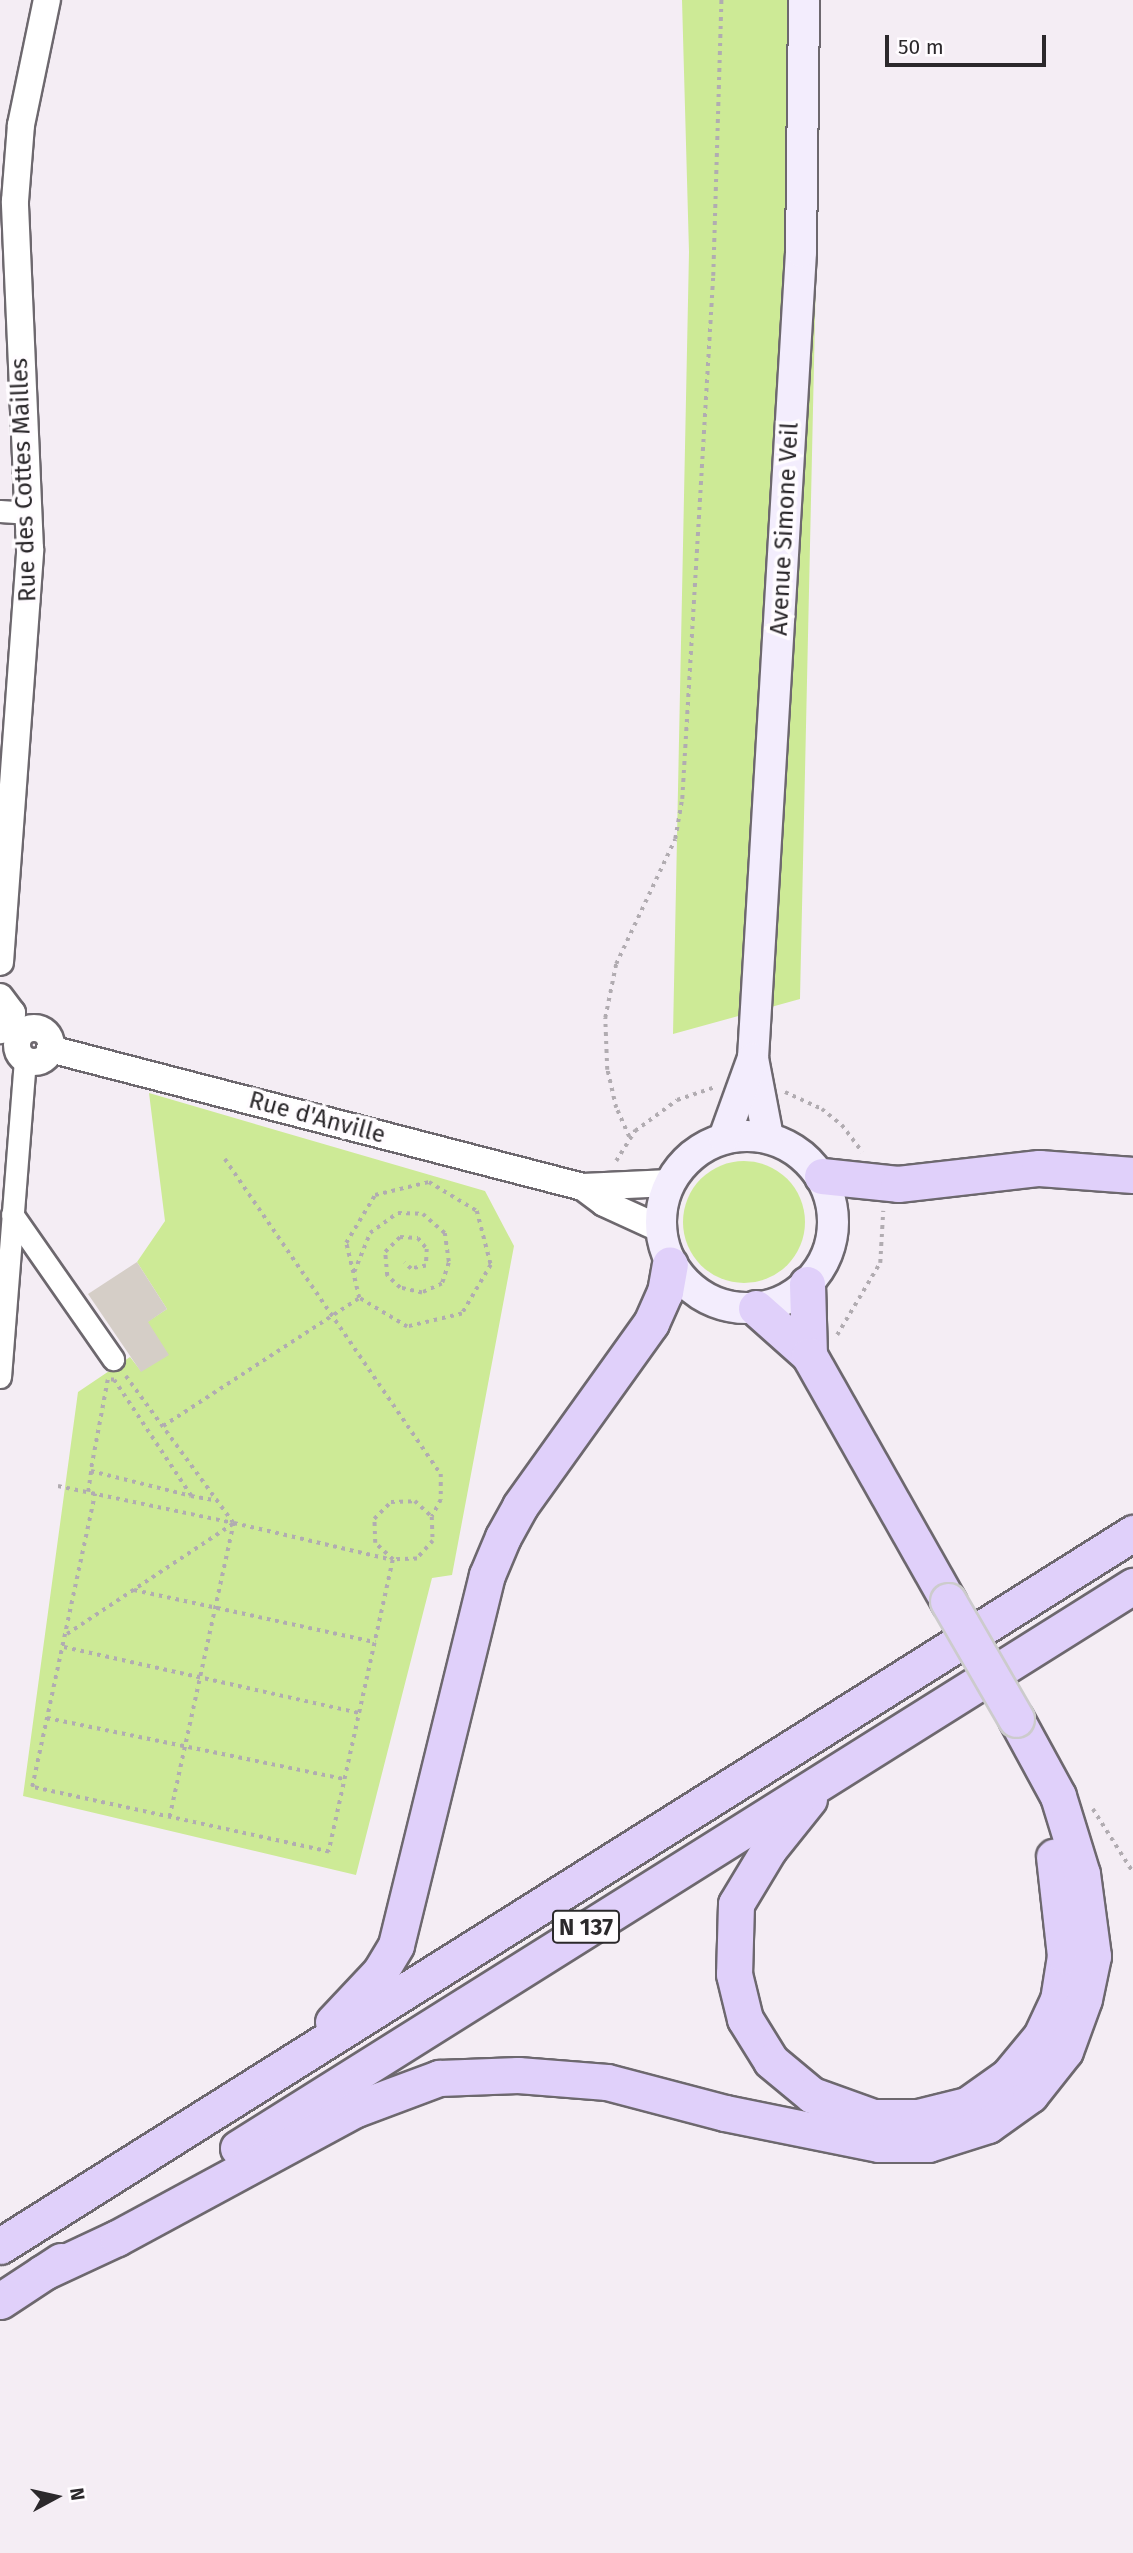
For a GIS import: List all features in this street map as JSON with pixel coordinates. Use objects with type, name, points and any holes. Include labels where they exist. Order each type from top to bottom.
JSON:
[{"type":"highway","points":[[822,1176],[898,1184],[1039,1168],[1133,1175]]},
{"type":"highway","points":[[297,2060],[380,1972],[396,1945],[487,1575],[520,1506],[651,1323],[665,1292],[670,1264]]},
{"type":"highway","points":[[807,1284],[808,1356]]},
{"type":"highway","points":[[42,2273],[356,2109],[439,2078],[518,2075],[607,2082],[725,2113],[879,2144],[928,2144],[988,2125],[1030,2095],[1065,2051],[1084,1998],[1093,1956],[1082,1874],[1058,1796],[808,1356],[756,1308]]},
{"type":"highway","name":"N 137","points":[[0,2246],[1133,1533]]},
{"type":"highway","name":"N 137","points":[[0,2301],[1133,1586]]},
{"type":"highway","points":[[830,1775],[769,1849],[736,1904],[734,1973],[746,2020],[771,2061],[812,2095],[873,2117],[918,2117],[967,2105],[1008,2076],[1041,2036],[1058,2000],[1065,1956],[1060,1886],[1023,1733]]},
{"type":"main road","name":"Avenue Simone Veil","points":[[768,1137],[753,1058],[802,252],[804,0]]},
{"type":"main road","name":"Avenue Simone Veil","points":[[724,1138],[753,1058]]},
{"type":"main road","points":[[768,1137],[795,1149],[822,1176],[832,1206],[832,1238],[825,1259],[807,1284],[783,1300],[756,1308],[709,1300],[670,1264],[661,1230],[670,1183],[683,1163],[724,1138],[768,1137]]},
{"type":"street","name":"Rue des Cottes Mailles","points":[[0,962],[29,609],[30,513],[8,201],[47,0]]},
{"type":"street","points":[[0,511],[30,513]]},
{"type":"street","points":[[0,1377],[12,1214],[12,1029]]},
{"type":"street","name":"Rue d'Anville","points":[[12,1029],[40,1060],[50,1049],[583,1187],[670,1183]]},
{"type":"street","name":"Rue d'Anville","points":[[583,1187],[604,1203],[661,1230]]},
{"type":"street","points":[[12,1214],[113,1359]]},
{"type":"path","points":[[629,1137],[616,1108],[607,1070],[605,1017],[616,964],[675,839],[682,799],[713,276],[721,0]]},
{"type":"path","points":[[58,1486],[393,1560],[417,1559],[433,1541],[432,1517],[441,1500],[441,1474],[225,1158]]},
{"type":"path","points":[[429,1182],[477,1211],[491,1265],[462,1314],[407,1327],[359,1298],[346,1243],[375,1195],[429,1182]]},
{"type":"path","points":[[353,1274],[370,1233],[398,1213],[423,1214],[445,1233],[449,1263],[442,1284],[422,1293],[400,1288],[387,1276],[385,1252],[400,1237],[418,1238],[427,1249],[426,1266],[411,1269],[404,1263]]},
{"type":"path","points":[[163,1426],[359,1298]]},
{"type":"path","points":[[113,1359],[234,1523],[198,1677],[170,1817]]},
{"type":"path","points":[[88,1492],[108,1380],[114,1380],[191,1496]]},
{"type":"path","points":[[91,1471],[218,1501]]},
{"type":"path","points":[[95,1494],[32,1787],[329,1852],[393,1560]]},
{"type":"path","points":[[393,1560],[375,1544],[374,1519],[391,1502],[415,1501],[432,1517]]},
{"type":"path","points":[[66,1634],[234,1523]]},
{"type":"path","points":[[134,1590],[375,1642]]},
{"type":"path","points":[[63,1647],[359,1713]]},
{"type":"path","points":[[47,1718],[345,1779]]},
{"type":"green space","points":[[682,0],[817,0],[820,92],[800,999],[673,1034],[689,252]]},
{"type":"green space","points":[[149,1093],[485,1191],[514,1246],[452,1575],[432,1578],[356,1875],[23,1796],[78,1392],[130,1357],[141,1371],[144,1324],[167,1309],[137,1262],[165,1221]]},
{"type":"green space","points":[[744,1161],[767,1166],[787,1179],[800,1199],[805,1222],[800,1245],[787,1265],[767,1278],[744,1283],[721,1278],[701,1265],[688,1245],[683,1222],[688,1199],[701,1179],[721,1166]]},
{"type":"building","points":[[137,1262],[167,1309],[148,1322],[169,1355],[141,1372],[88,1294]]}]
